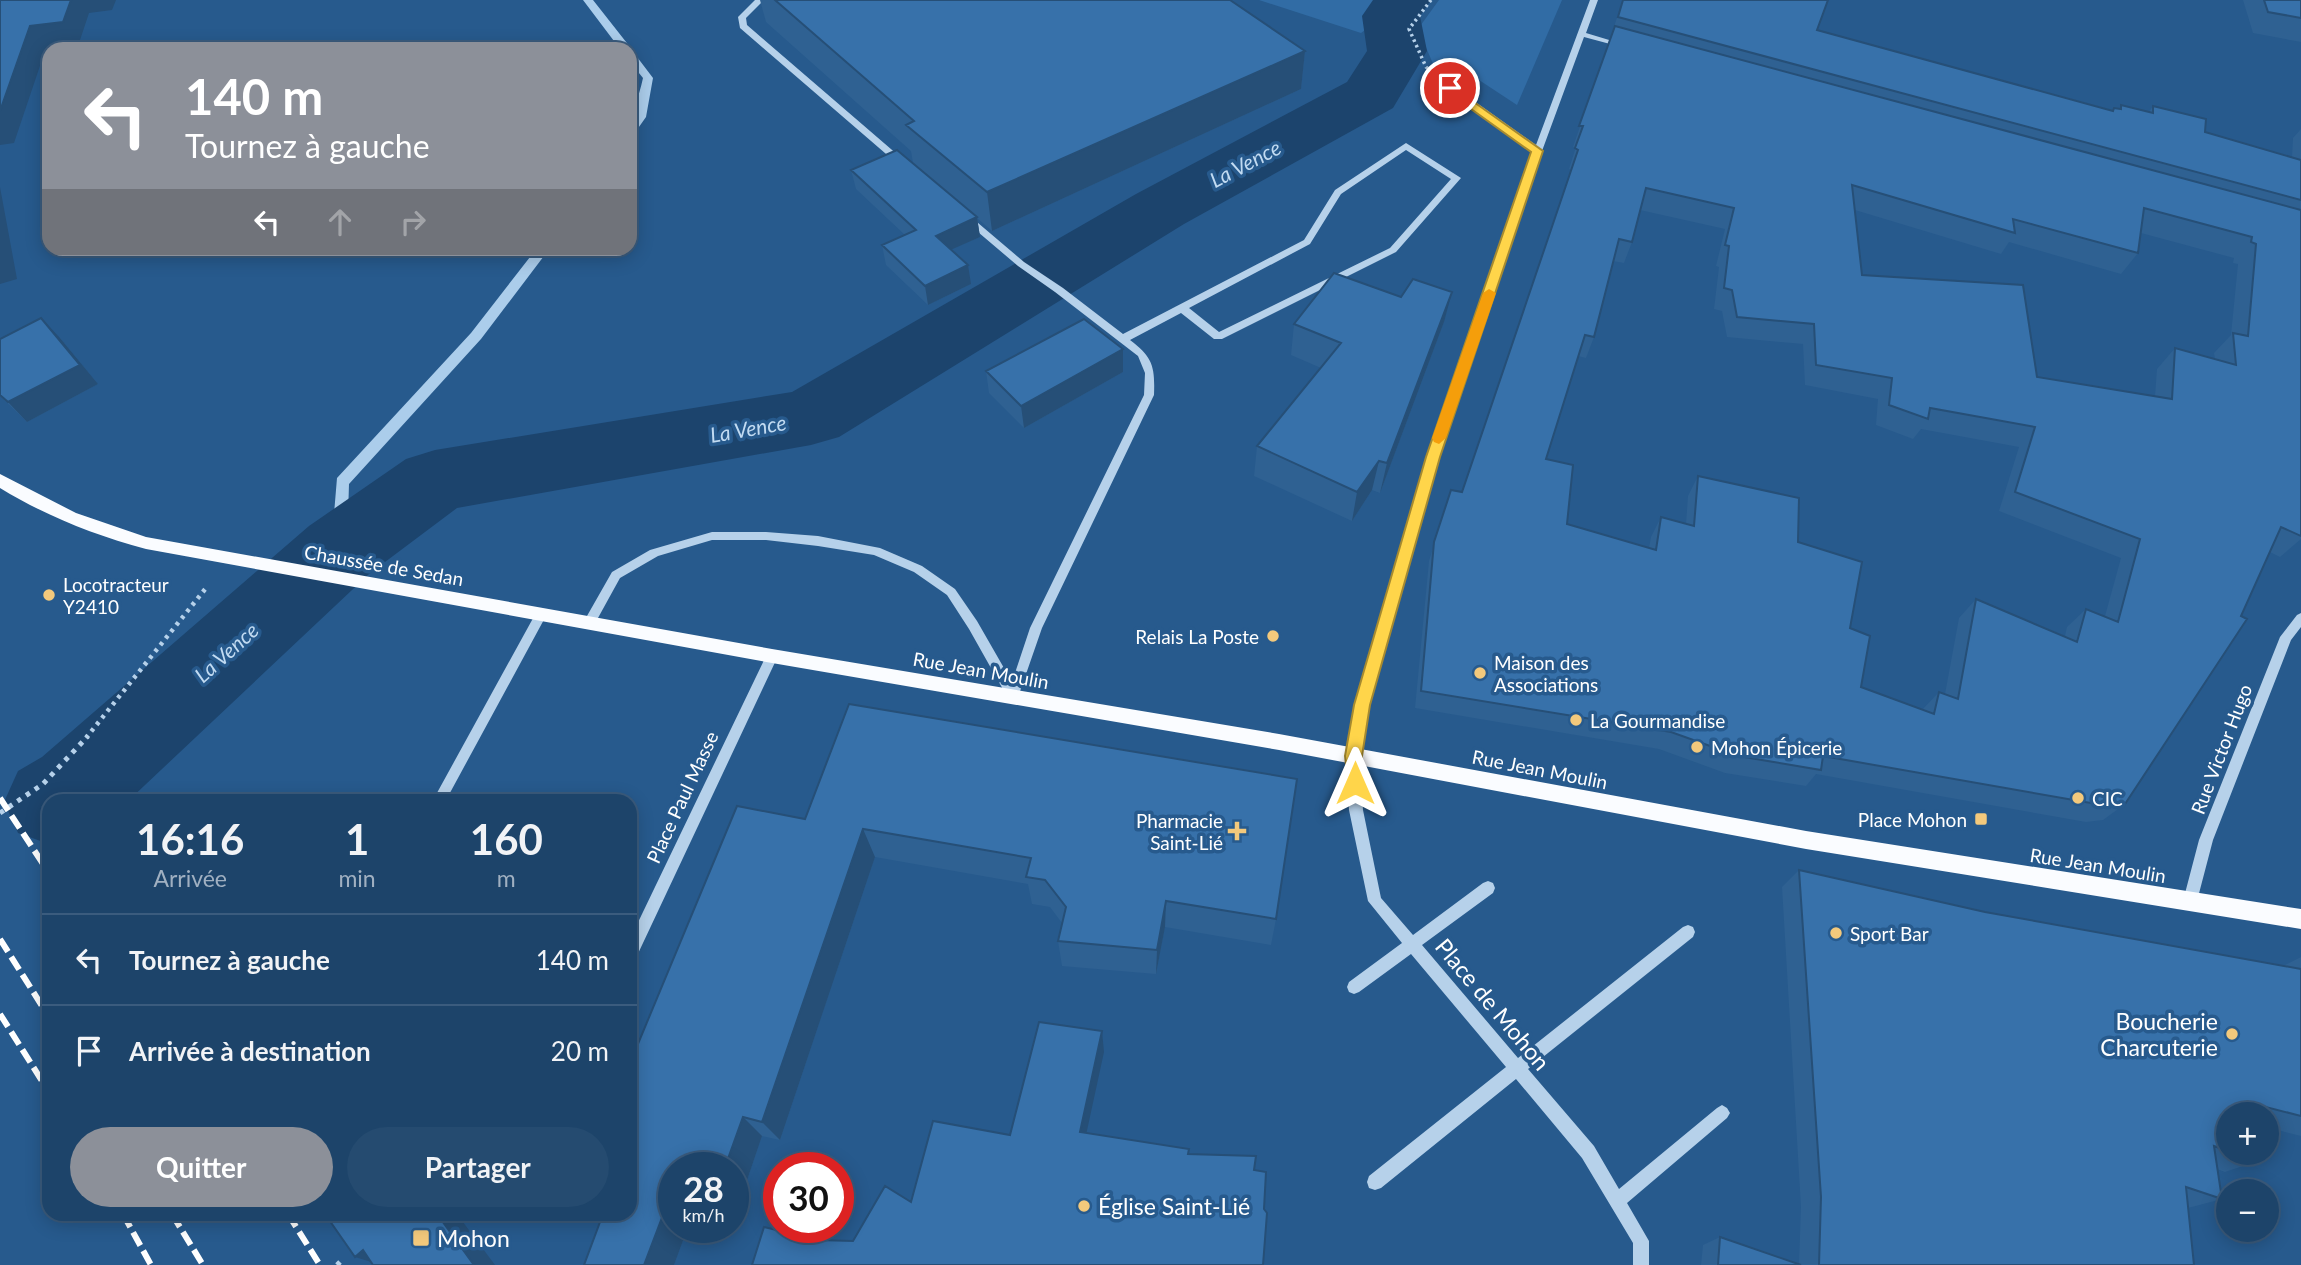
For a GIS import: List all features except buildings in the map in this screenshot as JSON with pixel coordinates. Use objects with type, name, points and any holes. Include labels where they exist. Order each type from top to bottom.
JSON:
[{"type":"main road","name":"Chaussée de Sedan","points":[[0,480],[32,501],[107,533],[146,543],[772,656]]},
{"type":"main road","name":"Rue Jean Moulin","points":[[772,656],[1353,756],[1806,840],[2301,919]]},
{"type":"street","points":[[760,0],[749,3],[742,17],[743,26],[907,167]]},
{"type":"street","name":"Place de Mohon","points":[[1594,0],[1538,151],[1433,457],[1362,705],[1353,756],[1356,810],[1375,901],[1588,1152],[1642,1241],[1641,1265]]},
{"type":"street","points":[[1581,34],[1633,48]]},
{"type":"street","points":[[1450,88],[1538,151]]},
{"type":"street","points":[[1123,339],[1181,308],[1307,242],[1338,192],[1406,146],[1456,178],[1393,250],[1218,337],[1181,308]]},
{"type":"street","points":[[959,211],[1021,264],[1142,354],[1150,373],[1149,395],[1036,628],[1013,696]]},
{"type":"street","points":[[589,623],[616,575],[654,553],[712,536],[766,536],[818,541],[876,551],[918,569],[951,592],[974,625],[1013,696]]},
{"type":"street","points":[[442,794],[541,614]]},
{"type":"street","name":"Rue Victor Hugo","points":[[2190,901],[2206,839],[2286,637],[2301,618]]},
{"type":"street","name":"Place Paul Masse","points":[[637,940],[772,656]]},
{"type":"street","points":[[1354,987],[1488,888]]},
{"type":"street","points":[[1376,1182],[1688,932]]},
{"type":"street","points":[[1617,1201],[1722,1113]]},
{"type":"path","points":[[1431,0],[1409,29],[1426,67],[1450,88]]},
{"type":"path","points":[[0,813],[43,784],[102,721],[230,558]]},
{"type":"shaded area","points":[[1259,0],[1404,0],[1361,33]]},
{"type":"shaded area","points":[[1439,0],[1562,0],[1517,105],[1479,80],[1460,85],[1434,66],[1418,29]]},
{"type":"waterway","points":[[588,0],[621,42]]},
{"type":"waterway","name":"La Vence","points":[[65,794],[339,550],[435,481],[811,417],[1160,209],[1371,95],[1397,51],[1391,16],[1402,0]]},
{"type":"waterway","points":[[637,64],[648,78],[637,122]]},
{"type":"waterway","points":[[339,550],[342,482],[476,336],[538,256]]},
{"type":"railway","points":[[0,798],[42,862]]},
{"type":"railway","points":[[0,939],[42,1006]]},
{"type":"railway","points":[[0,1014],[42,1081]]},
{"type":"railway","points":[[127,1221],[151,1265]]},
{"type":"railway","points":[[176,1221],[203,1265]]},
{"type":"railway","points":[[292,1221],[320,1265]]},
{"type":"slow traffic","points":[[1439,438],[1489,293]]},
{"type":"place","name":"Locotracteur Y2410","points":[[49,595]]},
{"type":"place","name":"Relais La Poste","points":[[1273,636]]},
{"type":"place","name":"Maison des Associations","points":[[1480,673]]},
{"type":"place","name":"La Gourmandise","points":[[1576,720]]},
{"type":"place","name":"Mohon Épicerie","points":[[1697,747]]},
{"type":"place","name":"CIC","points":[[2078,798]]},
{"type":"place","name":"Place Mohon","points":[[1981,819]]},
{"type":"place","name":"Pharmacie Saint-Lié","points":[[1237,831]]},
{"type":"place","name":"Sport Bar","points":[[1836,933]]},
{"type":"place","name":"Boucherie Charcuterie","points":[[2232,1034]]},
{"type":"place","name":"Église Saint-Lié","points":[[1084,1206]]},
{"type":"place","name":"Mohon","points":[[421,1238]]},
{"type":"route","points":[[1355,783],[1353,756],[1362,705],[1433,457],[1538,151],[1450,88]]}]
